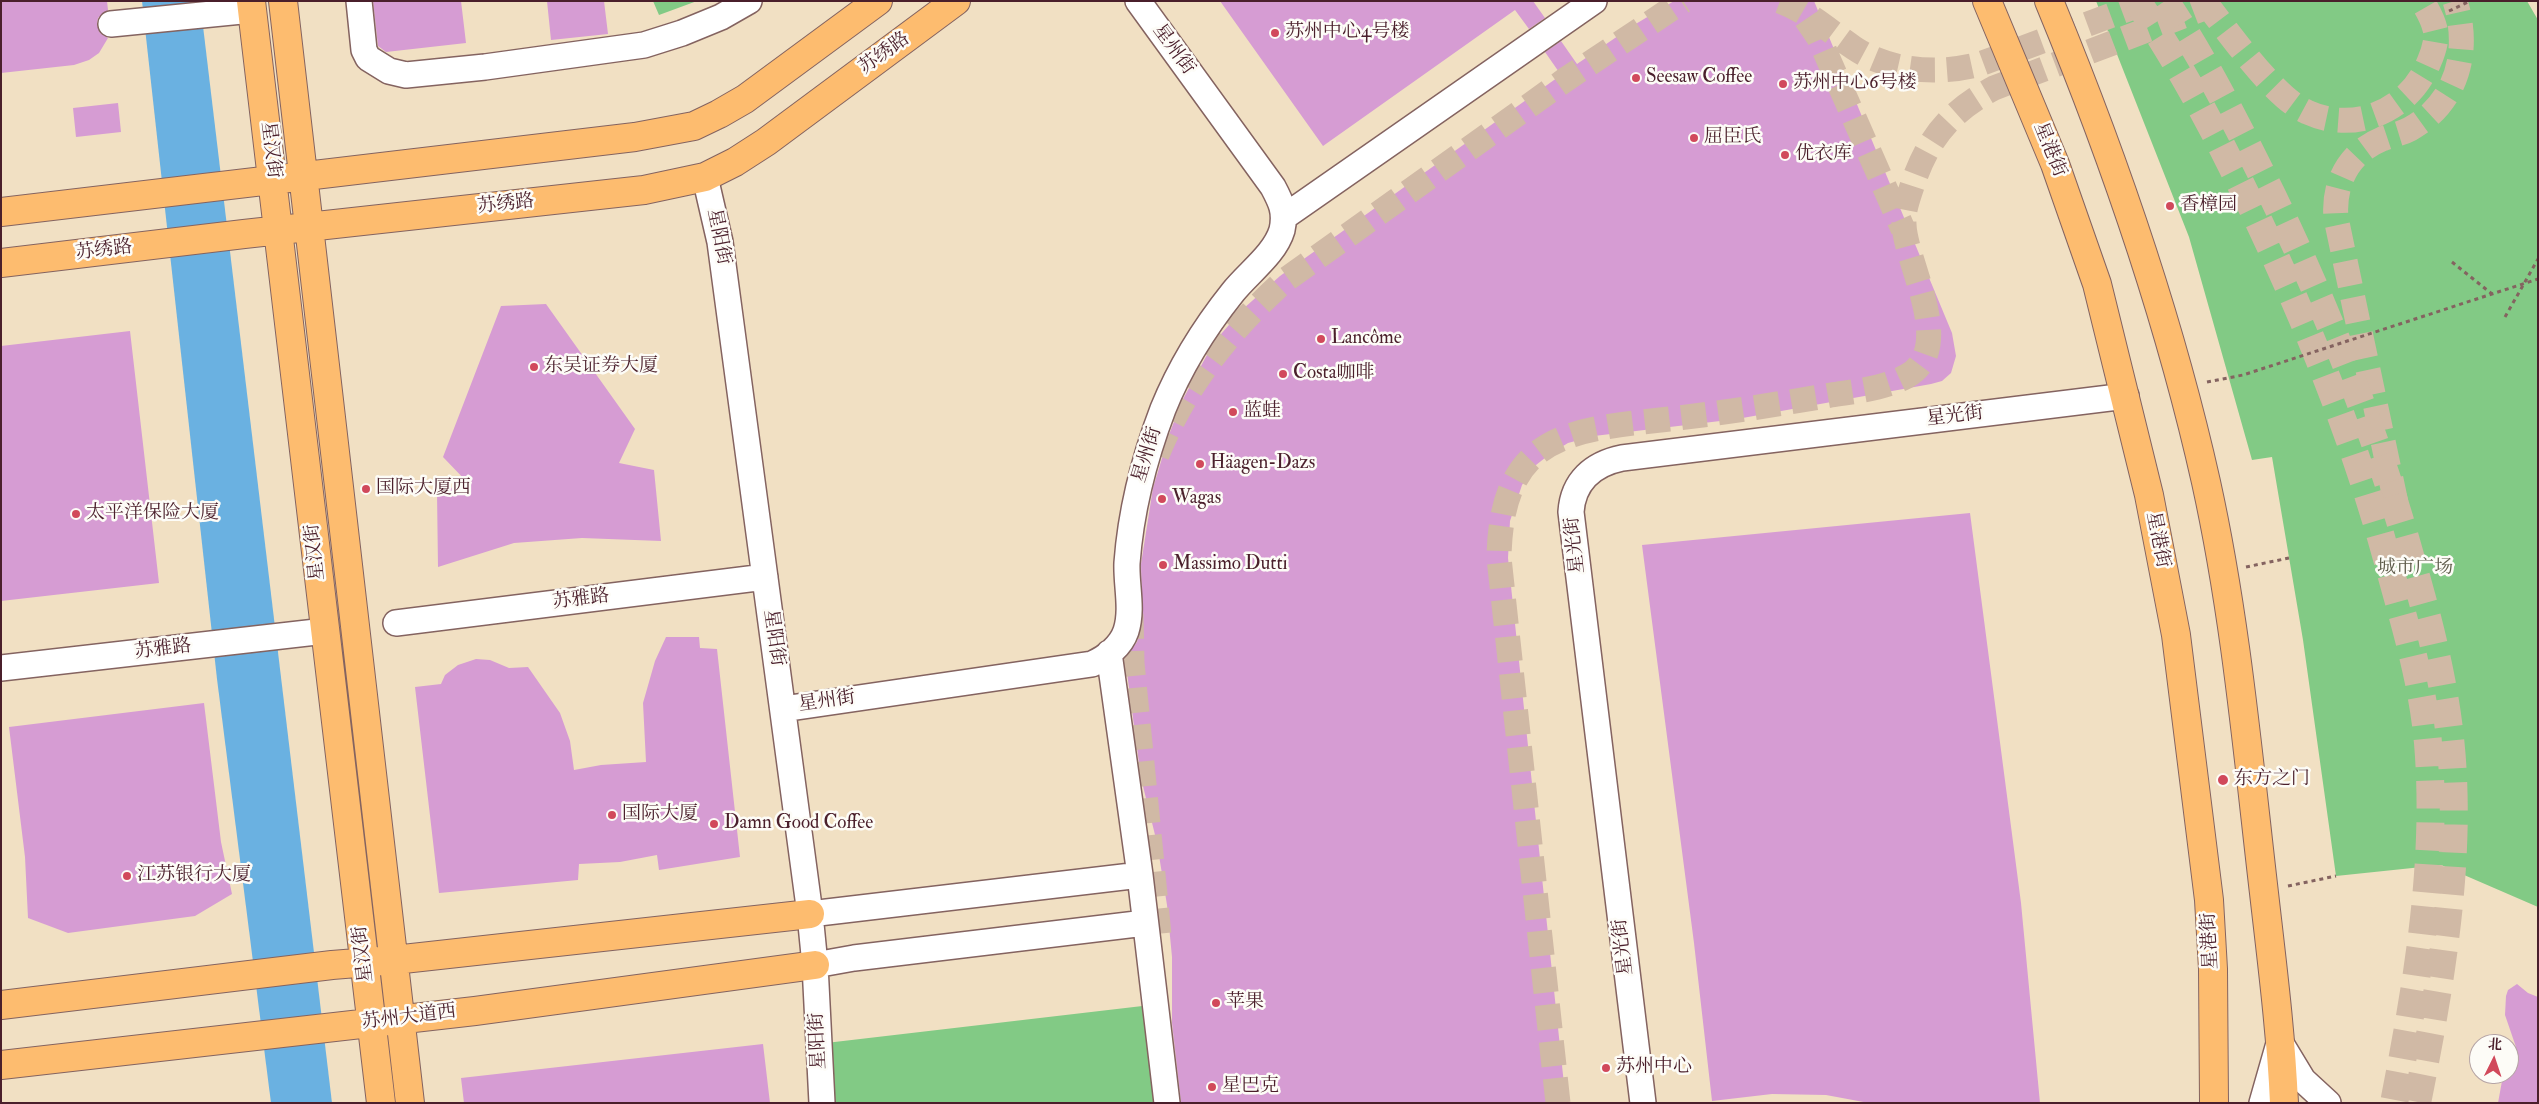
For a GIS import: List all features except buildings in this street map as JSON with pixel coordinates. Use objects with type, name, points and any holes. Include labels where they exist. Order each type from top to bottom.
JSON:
[{"type":"main road","name":"星汉街","points":[[284,1],[410,1103]]},
{"type":"main road","points":[[1,212],[635,137],[694,126],[745,99],[878,1]]},
{"type":"main road","name":"苏绣路","points":[[1,263],[644,190],[705,177],[735,162],[766,142],[956,1]]},
{"type":"main road","name":"星港街","points":[[1987,1],[2062,180],[2097,284],[2126,396],[2176,635],[2209,900],[2213,969],[2214,1103]]},
{"type":"main road","points":[[2049,1],[2090,101],[2127,201],[2183,386],[2206,484],[2247,726],[2280,1042],[2284,1103]]},
{"type":"main road","name":"星汉街","points":[[251,6],[381,1103]]},
{"type":"main road","points":[[1,1005],[332,965],[394,960],[810,914]]},
{"type":"main road","name":"苏州大道西","points":[[1,1066],[372,1023],[815,964]]},
{"type":"street","points":[[360,1],[364,50],[368,58],[389,71],[406,75],[485,67],[644,45],[682,33],[721,17],[749,1]]},
{"type":"street","name":"星州街","points":[[783,709],[1092,664],[1117,647],[1126,631],[1129,610],[1127,566],[1133,511],[1146,457],[1165,405],[1190,355],[1210,324],[1237,287],[1273,246],[1281,231],[1284,217],[1282,203],[1273,187],[1138,1]]},
{"type":"street","points":[[1284,217],[1594,1]]},
{"type":"street","points":[[121,23],[209,15],[251,6]]},
{"type":"street","name":"星阳街","points":[[705,177],[720,242],[810,914],[815,964],[822,1103]]},
{"type":"street","name":"星光街","points":[[1643,1103],[1571,512],[1573,499],[1582,481],[1602,463],[1622,458],[2126,396]]},
{"type":"street","name":"苏雅路","points":[[396,623],[765,577]]},
{"type":"street","name":"苏雅路","points":[[1,668],[325,631]]},
{"type":"street","points":[[1109,654],[1140,875],[1167,1103]]},
{"type":"street","points":[[810,914],[1140,875]]},
{"type":"street","points":[[815,964],[1145,923]]},
{"type":"street","points":[[2262,1103],[2280,1042]]},
{"type":"street","points":[[2280,1042],[2303,1080],[2328,1103]]},
{"type":"path","points":[[2449,11],[2470,1]]},
{"type":"path","points":[[2505,317],[2538,259]]},
{"type":"path","points":[[2452,262],[2492,294]]},
{"type":"path","points":[[2183,386],[2243,375],[2538,279]]},
{"type":"path","points":[[2222,571],[2289,558]]},
{"type":"path","points":[[2263,891],[2336,876]]},
{"type":"green space","points":[[653,1],[697,1],[659,15]]},
{"type":"green space","name":"城市广场","points":[[2096,1],[2527,1],[2538,20],[2538,907],[2441,865],[2336,876],[2303,640],[2272,457],[2252,460],[2189,237]]},
{"type":"green space","points":[[1151,1005],[1165,1103],[834,1103],[826,1043]]},
{"type":"water","points":[[142,1],[200,1],[332,1103],[271,1103],[217,679]]},
{"type":"tunnel","points":[[1157,455],[1181,405],[1210,361],[1245,320],[1284,281],[1565,80],[1683,1]]},
{"type":"tunnel","points":[[1780,1],[1810,16],[1868,56],[1899,67],[1932,70],[1948,70],[1980,64],[2150,1]]},
{"type":"tunnel","points":[[2137,1],[2181,72],[2221,145],[2268,241],[2309,335],[2363,478],[2414,659],[2428,743],[2430,788],[2428,879],[2418,969],[2394,1103]]},
{"type":"tunnel","points":[[2165,1],[2222,96],[2272,195],[2333,331],[2384,471],[2413,566],[2434,645],[2448,724],[2453,778],[2454,819],[2445,941],[2417,1103]]},
{"type":"tunnel","points":[[2204,1],[2266,79],[2280,93],[2307,112],[2325,118],[2344,120],[2361,119],[2378,114],[2408,94],[2420,79],[2431,58],[2436,37],[2433,22],[2422,1]]},
{"type":"tunnel","points":[[1558,1103],[1499,558],[1503,515],[1513,483],[1529,460],[1551,444],[1577,434],[1607,427],[1860,391],[1889,384],[1907,376],[1921,363],[1928,346],[1928,326],[1925,304],[1906,241],[1904,214],[1919,167],[1926,152],[1943,127],[1965,106],[1994,88],[2223,1]]},
{"type":"tunnel","points":[[2396,503],[2336,218],[2337,193],[2345,171],[2360,152],[2382,139],[2410,129],[2426,118],[2439,105],[2449,90],[2456,74],[2460,57],[2460,20],[2455,1]]},
{"type":"tunnel","points":[[1806,19],[1819,38],[1903,229]]},
{"type":"tunnel","points":[[1131,614],[1132,663],[1160,945]]},
{"type":"place","name":"苏州中心4号楼","points":[[1275,33]]},
{"type":"place","name":"Seesaw Coffee","points":[[1636,78]]},
{"type":"place","name":"苏州中心6号楼","points":[[1783,84]]},
{"type":"place","name":"屈臣氏","points":[[1694,138]]},
{"type":"place","name":"优衣库","points":[[1785,155]]},
{"type":"place","name":"香樟园","points":[[2170,206]]},
{"type":"place","name":"Lancôme","points":[[1321,339]]},
{"type":"place","name":"东吴证券大厦","points":[[534,367]]},
{"type":"place","name":"Costa咖啡","points":[[1283,374]]},
{"type":"place","name":"蓝蛙","points":[[1233,412]]},
{"type":"place","name":"Häagen-Dazs","points":[[1200,464]]},
{"type":"place","name":"国际大厦西","points":[[366,489]]},
{"type":"place","name":"Wagas","points":[[1162,499]]},
{"type":"place","name":"太平洋保险大厦","points":[[76,514]]},
{"type":"place","name":"Massimo Dutti","points":[[1163,565]]},
{"type":"place","name":"东方之门","points":[[2223,780]]},
{"type":"place","name":"国际大厦","points":[[612,815]]},
{"type":"place","name":"Damn Good Coffee","points":[[714,824]]},
{"type":"place","name":"江苏银行大厦","points":[[127,876]]},
{"type":"place","name":"苹果","points":[[1216,1003]]},
{"type":"place","name":"苏州中心","points":[[1606,1068]]},
{"type":"place","name":"星巴克","points":[[1212,1087]]}]
